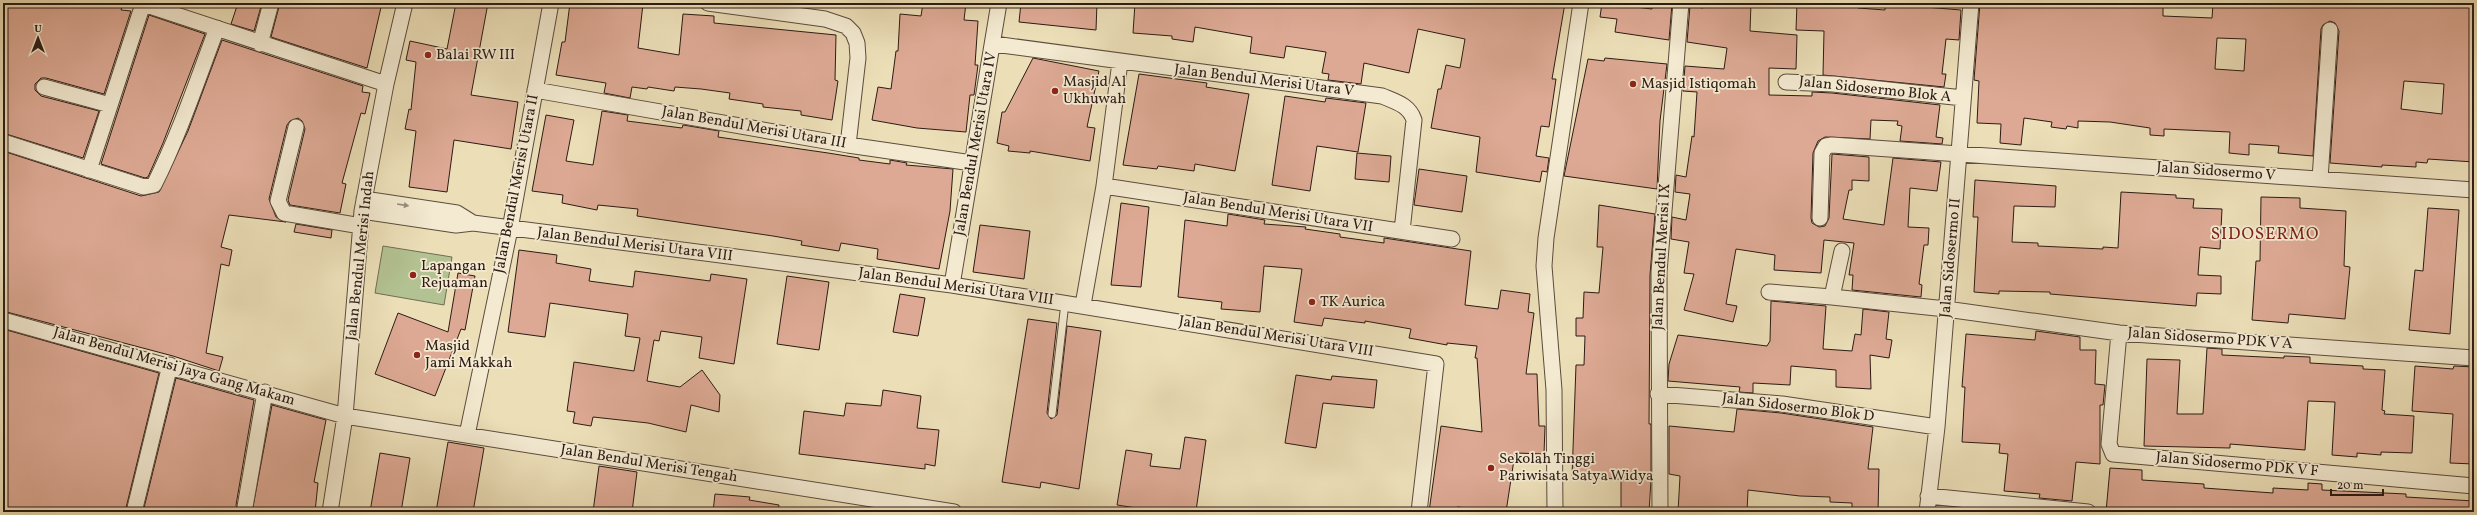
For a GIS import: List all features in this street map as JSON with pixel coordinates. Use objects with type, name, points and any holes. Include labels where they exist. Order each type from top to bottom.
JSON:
[{"type":"street","points":[[260,44],[272,3]]},
{"type":"street","name":"Jalan Bendul Merisi Indah","points":[[330,512],[345,416],[363,205],[386,84],[405,3]]},
{"type":"street","name":"Jalan Bendul Merisi Utara II","points":[[467,435],[510,229],[551,3]]},
{"type":"street","points":[[708,3],[825,19],[842,24],[853,33],[857,43],[858,58],[848,145]]},
{"type":"street","name":"Jalan Bendul Merisi Utara IV","points":[[952,285],[972,163],[994,44],[999,3]]},
{"type":"street","points":[[1555,512],[1554,390],[1544,266],[1546,238],[1582,3]]},
{"type":"street","name":"Jalan Bendul Merisi IX","points":[[1660,512],[1658,394],[1659,272],[1681,3]]},
{"type":"street","name":"Jalan Sidosermo II","points":[[1927,512],[1937,427],[1971,3]]},
{"type":"street","points":[[90,170],[141,4],[386,84]]},
{"type":"street","points":[[3,142],[144,187],[154,185],[173,147],[185,109],[217,28]]},
{"type":"street","points":[[2320,179],[2330,30]]},
{"type":"street","name":"Jalan Bendul Merisi Utara V","points":[[994,44],[1382,96],[1399,103],[1411,111],[1414,120],[1402,231]]},
{"type":"street","points":[[1083,305],[1104,186],[1120,62]]},
{"type":"street","name":"Jalan Sidosermo Blok A","points":[[1786,82],[1833,84],[1963,98]]},
{"type":"street","points":[[44,87],[110,105]]},
{"type":"street","name":"Jalan Bendul Merisi Utara III","points":[[535,90],[848,145],[972,163]]},
{"type":"street","points":[[296,127],[278,201],[280,209],[284,213],[361,226]]},
{"type":"street","name":"Jalan Sidosermo V","points":[[1820,218],[1822,154],[1828,145],[2474,190]]},
{"type":"street","name":"Jalan Bendul Merisi Utara VII","points":[[1104,186],[1452,239]]},
{"type":"street","name":"Jalan Bendul Merisi Utara VIII","points":[[363,205],[457,213],[474,223],[510,229],[952,285],[1083,305],[1436,364],[1419,512]]},
{"type":"street","points":[[1832,297],[1842,251]]},
{"type":"street","name":"Jalan Sidosermo PDK V A","points":[[1769,292],[1946,309],[2119,333],[2474,358]]},
{"type":"street","name":"Jalan Bendul Merisi Jaya Gang Makam","points":[[3,320],[170,365],[345,416]]},
{"type":"street","name":"Jalan Sidosermo PDK V F","points":[[2119,333],[2109,444],[2111,452],[2119,455],[2474,486]]},
{"type":"street","points":[[134,512],[170,365]]},
{"type":"street","points":[[245,507],[265,392]]},
{"type":"street","name":"Jalan Sidosermo Blok D","points":[[1658,394],[1782,404],[1937,427]]},
{"type":"street","name":"Jalan Bendul Merisi Tengah","points":[[345,416],[954,512]]},
{"type":"street","points":[[1928,496],[2088,512]]},
{"type":"lane","points":[[1052,414],[1065,303]]},
{"type":"green space","name":"Lapangan Rejuaman","points":[[383,246],[452,257],[444,305],[375,293]]},
{"type":"building","points":[[5,3],[123,3],[121,10],[131,11],[104,94],[46,78],[41,78],[35,84],[35,90],[41,96],[99,111],[83,158],[3,133]]},
{"type":"building","points":[[238,3],[262,3],[254,31],[231,24]]},
{"type":"building","points":[[280,3],[382,3],[367,68],[271,37]]},
{"type":"building","points":[[456,3],[488,3],[471,95],[518,102],[511,149],[454,140],[447,192],[409,187],[416,131],[405,129],[409,109],[411,110],[416,62],[406,60],[410,41],[447,49]]},
{"type":"building","points":[[570,3],[643,4],[638,48],[679,55],[683,14],[714,16],[714,23],[836,35],[835,80],[838,81],[832,120],[801,115],[801,111],[763,107],[763,104],[729,99],[730,93],[701,89],[675,87],[674,91],[648,87],[647,89],[632,87],[630,98],[604,93],[606,83],[556,75],[562,42],[565,42]]},
{"type":"building","points":[[923,3],[966,3],[964,20],[978,21],[975,65],[978,65],[974,95],[970,95],[966,132],[917,128],[872,120],[878,87],[891,89],[896,51],[898,51],[900,14],[921,16]]},
{"type":"building","points":[[1021,3],[1097,3],[1096,30],[1019,22]]},
{"type":"building","points":[[1135,3],[1565,3],[1552,79],[1556,79],[1549,127],[1541,126],[1536,156],[1549,158],[1547,172],[1542,171],[1540,182],[1476,172],[1480,137],[1431,128],[1438,89],[1441,89],[1446,65],[1460,68],[1465,39],[1418,29],[1409,73],[1364,63],[1361,84],[1328,80],[1329,74],[1322,73],[1326,52],[1286,46],[1284,58],[1250,53],[1252,37],[1195,27],[1193,42],[1172,39],[1172,36],[1133,33]]},
{"type":"building","points":[[1602,3],[1652,9],[1653,3],[1672,4],[1669,40],[1615,32],[1617,19],[1600,17]]},
{"type":"building","points":[[1704,3],[1751,3],[1750,31],[1797,35],[1796,69],[1769,68],[1769,95],[1812,96],[1812,92],[1832,93],[1940,105],[1936,137],[1943,138],[1942,144],[1900,141],[1902,126],[1897,125],[1898,121],[1871,120],[1870,139],[1825,137],[1818,141],[1813,153],[1811,218],[1812,223],[1819,227],[1825,226],[1829,218],[1832,154],[1869,157],[1869,181],[1852,180],[1852,190],[1849,190],[1843,219],[1884,225],[1893,158],[1941,162],[1937,191],[1910,188],[1908,227],[1929,228],[1928,245],[1924,245],[1919,284],[1922,285],[1921,297],[1852,290],[1853,275],[1849,275],[1854,243],[1824,240],[1821,273],[1774,270],[1775,255],[1736,249],[1726,304],[1737,306],[1733,322],[1684,310],[1694,274],[1684,273],[1689,242],[1671,239],[1672,217],[1686,220],[1690,194],[1675,192],[1676,175],[1686,177],[1692,136],[1694,137],[1697,92],[1683,91],[1685,66],[1724,69],[1727,48],[1687,42],[1690,6],[1703,8]]},
{"type":"building","points":[[1797,3],[1858,3],[1858,8],[1885,10],[1885,3],[1925,3],[1925,7],[1961,10],[1959,40],[1946,39],[1942,74],[1946,74],[1944,87],[1823,75],[1824,31],[1796,30]]},
{"type":"building","points":[[1980,3],[2135,3],[2163,5],[2163,16],[2212,18],[2213,4],[2326,3],[2362,6],[2362,3],[2474,3],[2474,162],[2428,159],[2427,163],[2416,162],[2416,167],[2382,165],[2382,167],[2330,163],[2339,31],[2335,23],[2330,21],[2323,25],[2321,29],[2313,156],[2278,153],[2279,146],[2249,144],[2249,155],[2229,153],[2230,132],[2164,129],[2164,136],[2150,135],[2150,128],[2110,122],[2078,121],[2078,128],[2067,126],[2066,129],[2051,127],[2052,122],[2024,118],[2021,145],[2000,143],[2001,124],[1977,123],[1979,81],[1974,80]],"holes":[[[2217,38],[2246,39],[2244,71],[2215,69]],[[2404,81],[2444,84],[2442,114],[2401,109]]]},
{"type":"building","points":[[149,15],[205,34],[163,143],[148,177],[145,178],[101,164]]},
{"type":"building","points":[[222,40],[363,86],[362,92],[370,93],[365,114],[361,113],[342,183],[346,184],[340,213],[290,205],[288,200],[305,129],[302,121],[298,118],[290,121],[287,125],[269,199],[276,217],[286,222],[229,215],[221,247],[232,250],[229,266],[221,264],[206,353],[223,357],[219,371],[173,356],[3,311],[3,151],[141,196],[159,192],[188,131]]},
{"type":"building","points":[[1033,58],[1099,71],[1087,127],[1095,128],[1090,161],[1030,151],[1030,153],[1008,151],[1009,146],[997,143],[1002,112],[1005,112]]},
{"type":"building","points":[[1605,58],[1667,64],[1660,121],[1657,189],[1564,176],[1588,59],[1604,61]]},
{"type":"building","points":[[1139,74],[1207,83],[1206,87],[1249,94],[1235,171],[1195,164],[1194,171],[1158,166],[1157,169],[1123,165]]},
{"type":"building","points":[[1285,96],[1325,102],[1326,98],[1366,103],[1358,152],[1317,146],[1310,191],[1272,185]]},
{"type":"building","points":[[602,111],[628,115],[627,121],[682,128],[683,125],[719,131],[718,137],[859,158],[859,160],[890,164],[890,160],[907,163],[906,165],[953,169],[950,211],[939,269],[877,259],[878,249],[841,243],[839,251],[801,245],[802,241],[637,216],[638,209],[598,205],[597,210],[562,203],[563,195],[532,191],[546,115],[574,120],[566,161],[593,165]]},
{"type":"building","points":[[1357,153],[1391,156],[1389,182],[1355,179]]},
{"type":"building","points":[[1419,169],[1467,176],[1462,212],[1414,205]]},
{"type":"building","points":[[1975,180],[2056,186],[2055,207],[2014,206],[2012,242],[2038,243],[2038,246],[2103,249],[2103,247],[2118,248],[2121,192],[2176,195],[2176,198],[2194,199],[2193,208],[2222,209],[2220,249],[2200,247],[2198,275],[2221,276],[2221,294],[2197,293],[2196,306],[2050,294],[2050,292],[1999,291],[1999,294],[1974,292],[1978,217],[1973,217]]},
{"type":"building","points":[[2261,197],[2300,198],[2300,208],[2346,211],[2344,266],[2350,267],[2345,319],[2289,314],[2288,323],[2252,320],[2256,261],[2260,261]]},
{"type":"building","points":[[1121,203],[1149,207],[1141,287],[1111,285]]},
{"type":"building","points":[[1599,205],[1655,214],[1650,275],[1649,424],[1651,424],[1651,480],[1649,512],[1621,511],[1621,480],[1619,479],[1572,477],[1576,365],[1584,365],[1585,336],[1576,336],[1576,318],[1583,318],[1584,292],[1599,293],[1603,247],[1597,247]]},
{"type":"building","points":[[2428,208],[2459,210],[2450,334],[2409,330],[2415,270],[2423,271]]},
{"type":"building","points":[[1228,214],[1265,220],[1264,224],[1306,227],[1305,229],[1340,234],[1340,237],[1384,243],[1384,238],[1471,251],[1465,305],[1498,309],[1501,290],[1530,294],[1528,312],[1534,313],[1526,374],[1537,374],[1539,426],[1545,426],[1544,454],[1515,453],[1506,512],[1457,507],[1457,512],[1429,512],[1441,426],[1482,432],[1477,358],[1475,358],[1477,346],[1447,343],[1447,345],[1409,338],[1411,329],[1365,321],[1365,323],[1324,318],[1322,326],[1294,322],[1302,269],[1264,266],[1260,312],[1221,309],[1222,302],[1178,297],[1185,220],[1227,226]]},
{"type":"building","points":[[296,224],[332,230],[331,238],[294,232]]},
{"type":"building","points":[[980,225],[1030,231],[1024,279],[973,272]]},
{"type":"building","points":[[519,250],[557,255],[556,263],[591,269],[589,281],[633,287],[635,271],[710,281],[711,274],[747,279],[734,364],[699,358],[702,337],[661,331],[659,341],[654,340],[647,381],[680,387],[702,370],[720,395],[719,412],[691,405],[686,432],[648,423],[593,417],[591,426],[573,423],[575,412],[567,411],[574,362],[634,371],[640,338],[625,336],[628,314],[550,303],[545,337],[508,332]]},
{"type":"building","name":"Masjid Jami Makkah","points":[[458,273],[475,276],[465,330],[461,329],[435,396],[375,374],[398,313],[448,332]]},
{"type":"building","points":[[787,276],[829,282],[819,350],[777,344]]},
{"type":"building","points":[[900,294],[925,298],[918,336],[893,332]]},
{"type":"building","points":[[1771,301],[1826,306],[1823,349],[1852,351],[1855,334],[1861,335],[1863,309],[1889,312],[1886,339],[1892,340],[1889,358],[1870,355],[1871,389],[1836,387],[1836,370],[1791,366],[1790,385],[1753,383],[1753,393],[1739,392],[1740,387],[1668,381],[1669,364],[1678,335],[1767,346],[1770,341]]},
{"type":"building","points":[[1028,319],[1057,323],[1047,413],[1051,419],[1057,415],[1067,326],[1101,331],[1079,489],[1041,482],[1040,488],[1002,482]]},
{"type":"building","points":[[3,329],[159,373],[125,512],[3,512]]},
{"type":"building","points":[[2036,331],[2080,337],[2080,350],[2096,350],[2095,384],[2105,385],[2103,405],[2100,405],[2100,464],[2076,462],[2072,501],[2039,498],[2040,494],[2004,491],[2008,454],[1999,453],[2000,444],[1962,442],[1965,387],[1962,387],[1966,334],[2035,340]]},
{"type":"building","points":[[2207,348],[2222,349],[2222,355],[2284,358],[2284,356],[2310,357],[2310,363],[2363,366],[2363,369],[2385,370],[2382,410],[2385,411],[2384,414],[2414,416],[2412,453],[2381,452],[2381,455],[2357,453],[2357,457],[2332,455],[2335,402],[2308,401],[2305,450],[2230,444],[2230,448],[2144,446],[2147,359],[2180,360],[2177,414],[2203,414]]},
{"type":"building","points":[[2415,366],[2453,369],[2454,366],[2474,367],[2474,464],[2450,463],[2453,414],[2412,411]]},
{"type":"building","points":[[1296,375],[1331,380],[1332,376],[1377,380],[1374,408],[1323,403],[1316,448],[1285,443]]},
{"type":"building","points":[[176,378],[254,400],[236,505],[238,512],[143,512]]},
{"type":"building","points":[[883,390],[921,396],[917,428],[939,430],[935,466],[925,464],[925,469],[799,454],[804,411],[844,416],[846,403],[881,406]]},
{"type":"building","points":[[272,405],[326,420],[314,482],[318,483],[315,512],[252,512]]},
{"type":"building","points":[[1737,409],[1781,413],[1873,427],[1868,469],[1879,469],[1878,512],[1852,511],[1852,503],[1830,502],[1830,497],[1800,496],[1748,490],[1747,512],[1678,512],[1680,476],[1669,474],[1669,426],[1734,432]]},
{"type":"building","points":[[1185,437],[1206,440],[1196,511],[1170,508],[1170,511],[1143,509],[1117,505],[1126,450],[1152,454],[1150,466],[1180,469]]},
{"type":"building","points":[[448,442],[484,448],[473,512],[436,512]]},
{"type":"building","points":[[380,453],[410,458],[401,512],[370,512]]},
{"type":"building","points":[[599,466],[637,472],[632,512],[593,512]]},
{"type":"building","points":[[2110,468],[2142,470],[2142,480],[2204,484],[2204,488],[2273,493],[2273,488],[2308,490],[2308,483],[2322,484],[2322,490],[2406,494],[2406,497],[2474,501],[2474,512],[2106,512]]},
{"type":"building","points":[[715,494],[750,497],[749,500],[779,505],[778,512],[713,512]]},
{"type":"place","name":"Balai RW III","points":[[428,55]]},
{"type":"place","name":"Masjid Istiqomah","points":[[1633,84]]},
{"type":"place","name":"Masjid Al Ukhuwah","points":[[1055,91]]},
{"type":"place","name":"Lapangan Rejuaman","points":[[413,275]]},
{"type":"place","name":"TK Aurica","points":[[1312,302]]},
{"type":"place","name":"Masjid Jami Makkah","points":[[417,355]]},
{"type":"place","name":"Sekolah Tinggi Pariwisata Satya Widya","points":[[1491,468]]},
{"type":"district","name":"SIDOSERMO","points":[[2265,234]]}]
